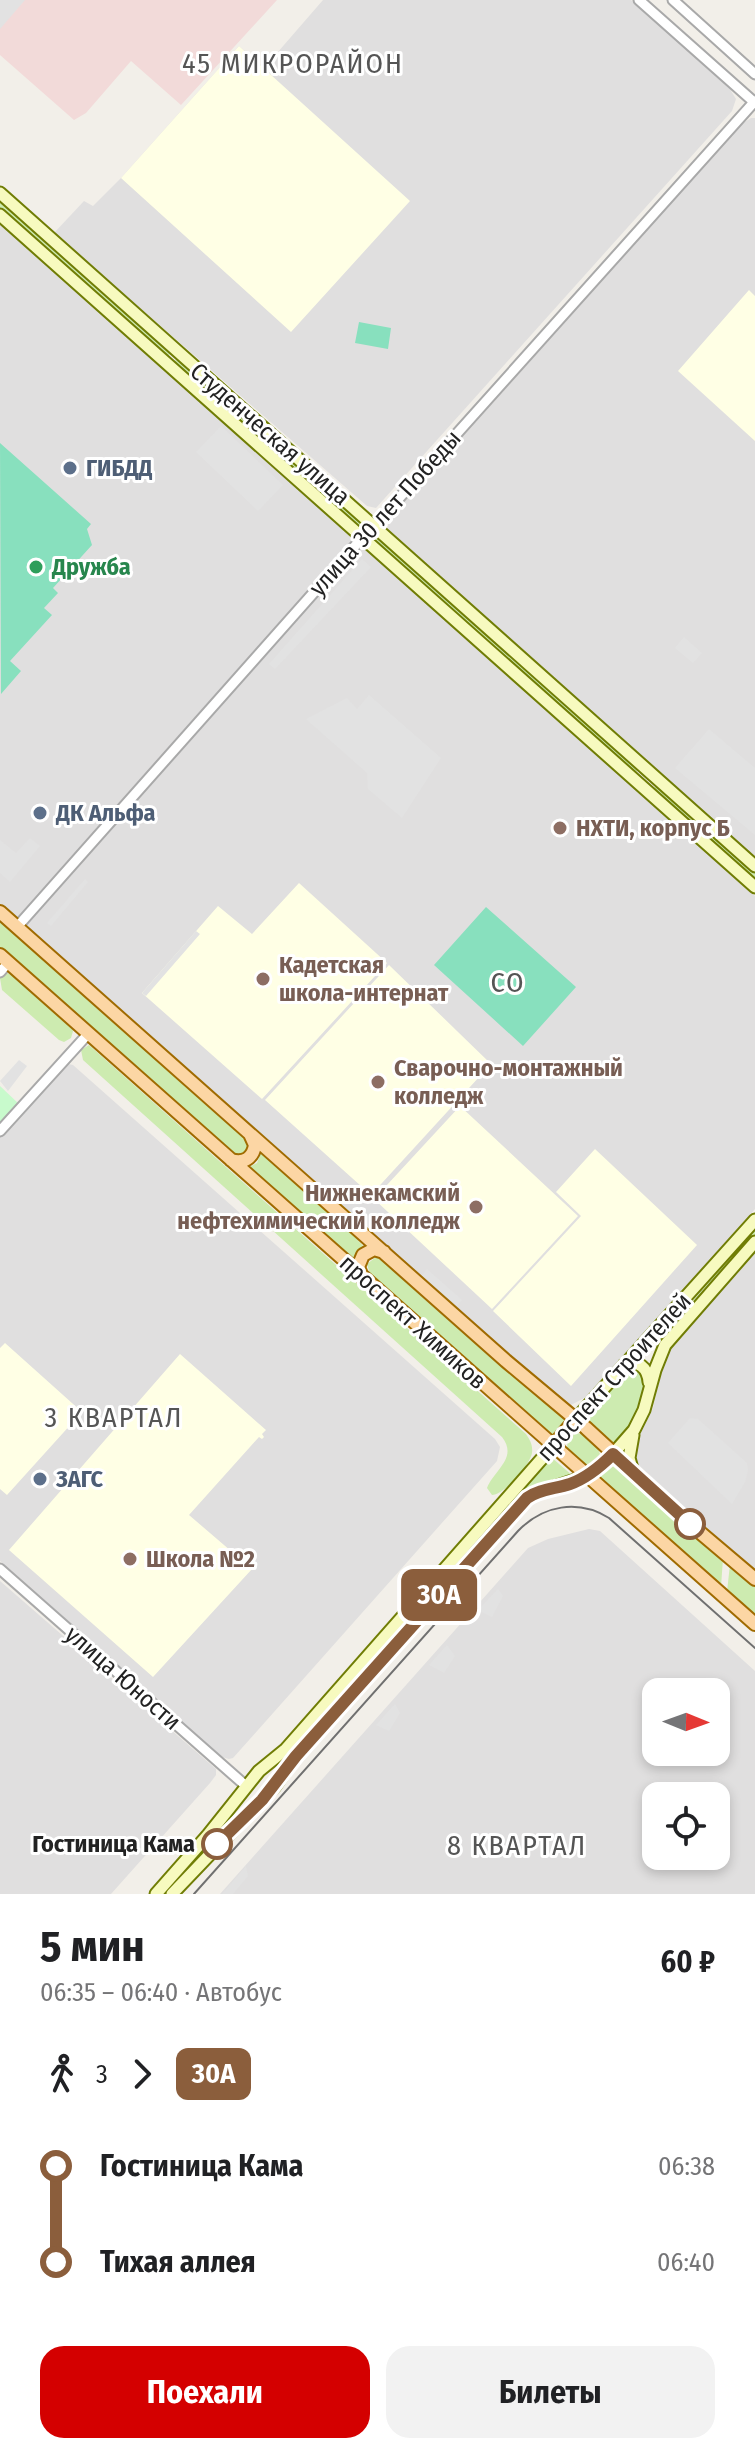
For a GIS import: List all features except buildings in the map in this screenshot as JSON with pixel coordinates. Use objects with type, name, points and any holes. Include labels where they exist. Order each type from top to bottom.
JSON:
[{"type":"main road","name":"Студенческая улица","points":[[0,193],[755,866]]},
{"type":"main road","name":"Студенческая улица","points":[[0,215],[755,887]]},
{"type":"main road","points":[[171,367],[170,357],[175,354],[181,356]]},
{"type":"main road","points":[[278,463],[288,460],[287,450]]},
{"type":"main road","name":"улица 30 лет Победы","points":[[363,537],[375,525]]},
{"type":"main road","points":[[636,779],[644,774],[644,768]]},
{"type":"main road","points":[[648,790],[657,778]]},
{"type":"main road","name":"проспект Химиков","points":[[0,912],[755,1579]]},
{"type":"main road","name":"проспект Химиков","points":[[3,963],[88,1034],[755,1624]]},
{"type":"main road","points":[[229,1158],[240,1162],[251,1156],[255,1145],[250,1133]]},
{"type":"main road","name":"проспект Строителей","points":[[156,1894],[259,1771],[286,1749],[621,1367],[755,1220]]},
{"type":"main road","name":"проспект Строителей","points":[[172,1894],[275,1786],[296,1756],[520,1504],[533,1494],[587,1476],[613,1454],[634,1430],[665,1345],[755,1242]]},
{"type":"main road","points":[[362,1277],[358,1267],[363,1255],[374,1249],[384,1252]]},
{"type":"main road","points":[[651,1334],[656,1347],[665,1345]]},
{"type":"main road","points":[[621,1367],[632,1362],[644,1367],[650,1391]]},
{"type":"main road","points":[[633,1472],[629,1458],[634,1430]]},
{"type":"main road","points":[[259,1771],[273,1769],[275,1786]]},
{"type":"main road","points":[[226,1810],[228,1822],[241,1822]]},
{"type":"street","points":[[639,0],[755,102]]},
{"type":"street","points":[[673,0],[755,74]]},
{"type":"street","name":"улица 30 лет Победы","points":[[375,525],[755,102]]},
{"type":"street","name":"улица 30 лет Победы","points":[[17,927],[363,537]]},
{"type":"street","points":[[0,1131],[88,1034]]},
{"type":"street","name":"улица Юности","points":[[0,1569],[246,1786]]},
{"type":"shaded area","points":[[0,0],[277,0],[181,105],[131,61],[86,113],[74,120],[0,55]]},
{"type":"shaded area","points":[[0,0],[25,0],[0,29]]},
{"type":"shaded area","points":[[323,0],[631,0],[728,86],[736,99],[732,111],[376,508],[367,506],[54,233],[84,201],[93,206],[121,178],[239,46],[264,68]]},
{"type":"shaded area","points":[[239,46],[410,201],[291,332],[121,178]]},
{"type":"shaded area","points":[[755,118],[755,857],[387,528],[391,517],[743,123]]},
{"type":"shaded area","points":[[0,220],[356,538],[22,916],[16,918],[0,905]]},
{"type":"shaded area","points":[[749,290],[755,296],[755,441],[678,371]]},
{"type":"shaded area","points":[[221,426],[283,485],[258,511],[196,452]]},
{"type":"shaded area","points":[[363,545],[755,896],[755,1209],[588,1396],[571,1405],[565,1404],[26,927],[27,922]]},
{"type":"shaded area","points":[[362,559],[371,567],[275,669],[269,664]]},
{"type":"shaded area","points":[[684,637],[702,653],[693,663],[675,648]]},
{"type":"shaded area","points":[[369,695],[441,758],[402,818],[368,789],[367,773],[306,719],[347,698],[357,709]]},
{"type":"shaded area","points":[[709,729],[755,768],[755,835],[675,768]]},
{"type":"shaded area","points":[[30,838],[40,846],[10,882],[0,873],[0,840],[16,853]]},
{"type":"shaded area","points":[[85,879],[88,882],[51,926],[47,923]]},
{"type":"shaded area","name":"Кадетская школа-интернат","points":[[299,883],[387,963],[262,1099],[142,993],[218,906],[252,934]]},
{"type":"shaded area","points":[[196,931],[200,934],[146,996],[142,993]]},
{"type":"shaded area","name":"Сварочно-монтажный колледж","points":[[389,965],[491,1064],[371,1195],[265,1100]]},
{"type":"shaded area","points":[[19,1060],[27,1066],[8,1091],[0,1081]]},
{"type":"shaded area","points":[[64,1063],[73,1065],[495,1439],[500,1447],[497,1461],[229,1759],[222,1757],[0,1561],[0,1135]]},
{"type":"shaded area","name":"Нижнекамский нефтехимический колледж","points":[[460,1106],[578,1216],[492,1309],[374,1199]]},
{"type":"shaded area","points":[[595,1149],[697,1245],[571,1386],[493,1311],[581,1216],[556,1192]]},
{"type":"shaded area","points":[[755,1249],[755,1573],[671,1500],[633,1461],[634,1446],[653,1408],[664,1359],[674,1339]]},
{"type":"shaded area","points":[[427,1269],[462,1300],[457,1306],[422,1276]]},
{"type":"shaded area","points":[[5,1343],[82,1412],[7,1495],[0,1489],[0,1348]]},
{"type":"shaded area","name":"Школа №2","points":[[180,1354],[266,1430],[262,1434],[264,1437],[259,1437],[189,1515],[252,1569],[153,1677],[9,1550]]},
{"type":"shaded area","points":[[690,1418],[698,1419],[747,1463],[745,1482],[732,1504],[668,1443]]},
{"type":"shaded area","points":[[589,1529],[600,1531],[755,1671],[755,1894],[220,1894],[528,1548],[548,1539]]},
{"type":"shaded area","points":[[0,1581],[216,1769],[210,1783],[111,1894],[0,1894]]},
{"type":"shaded area","points":[[498,1589],[503,1596],[492,1617],[478,1610]]},
{"type":"shaded area","points":[[447,1645],[455,1656],[444,1673],[429,1665]]},
{"type":"shaded area","points":[[395,1704],[400,1713],[389,1731],[376,1725]]},
{"type":"shaded area","points":[[246,1866],[248,1876],[233,1894],[222,1894]]},
{"type":"green space","points":[[0,201],[171,353],[167,357],[0,209]]},
{"type":"green space","points":[[359,322],[391,328],[388,349],[355,343]]},
{"type":"green space","points":[[177,358],[286,455],[281,460],[174,363]]},
{"type":"green space","name":"Дружба","points":[[0,443],[91,524],[87,529],[92,545],[53,588],[58,593],[44,608],[52,615],[10,661],[21,671],[1,694]]},
{"type":"green space","points":[[293,461],[360,521],[360,525],[356,525],[289,465]]},
{"type":"green space","points":[[377,536],[640,768],[635,773],[373,540]]},
{"type":"green space","points":[[658,784],[755,871],[755,879],[654,788]]},
{"type":"green space","points":[[486,907],[576,987],[523,1046],[434,965]]},
{"type":"green space","points":[[0,920],[247,1139],[250,1150],[241,1157],[233,1154],[0,947]]},
{"type":"green space","points":[[8,973],[70,1025],[73,1031],[71,1038],[64,1042],[59,1040],[2,990],[0,978]]},
{"type":"green space","points":[[89,1045],[526,1434],[532,1453],[527,1465],[509,1485],[492,1495],[487,1488],[504,1463],[508,1451],[502,1437],[83,1060],[81,1050]]},
{"type":"green space","points":[[0,1086],[19,1104],[0,1124]]},
{"type":"green space","points":[[261,1153],[344,1225],[364,1247],[358,1250],[353,1260],[247,1168],[257,1163]]},
{"type":"green space","points":[[755,1229],[755,1234],[662,1341],[658,1341]]},
{"type":"green space","points":[[376,1257],[567,1421],[552,1437],[370,1274],[367,1264]]},
{"type":"green space","points":[[636,1371],[644,1379],[642,1398],[631,1423],[614,1446],[585,1419],[628,1372]]},
{"type":"green space","points":[[576,1433],[588,1438],[597,1447],[600,1454],[594,1464],[583,1464],[567,1448],[568,1438]]},
{"type":"green space","points":[[551,1457],[573,1476],[530,1491],[516,1501],[287,1759],[284,1756]]},
{"type":"green space","points":[[611,1464],[627,1474],[723,1558],[721,1587],[598,1478]]},
{"type":"green space","points":[[730,1564],[755,1587],[755,1617],[727,1592]]},
{"type":"tram line","points":[[194,1894],[518,1531],[538,1515],[573,1507],[585,1508],[609,1518],[755,1648]]},
{"type":"bus line","name":"30А","points":[[217,1844],[275,1786],[296,1756],[527,1498],[587,1476],[613,1454],[690,1524]]},
{"type":"place","name":"ГИБДД","points":[[70,468]]},
{"type":"place","name":"Дружба","points":[[36,567]]},
{"type":"place","name":"ДК Альфа","points":[[40,813]]},
{"type":"place","name":"НХТИ, корпус Б","points":[[560,828]]},
{"type":"place","name":"Кадетская школа-интернат","points":[[263,979]]},
{"type":"place","name":"Сварочно-монтажный колледж","points":[[378,1082]]},
{"type":"place","name":"Нижнекамский нефтехимический колледж","points":[[476,1207]]},
{"type":"place","name":"ЗАГС","points":[[40,1479]]},
{"type":"place","name":"Школа №2","points":[[130,1559]]},
{"type":"place","name":"Гостиница Кама","points":[[217,1844]]},
{"type":"district","name":"45 МИКРОРАЙОН","points":[[293,63]]},
{"type":"district","name":"СО","points":[[508,982]]},
{"type":"district","name":"3 КВАРТАЛ","points":[[114,1417]]},
{"type":"district","name":"8 КВАРТАЛ","points":[[517,1845]]}]
